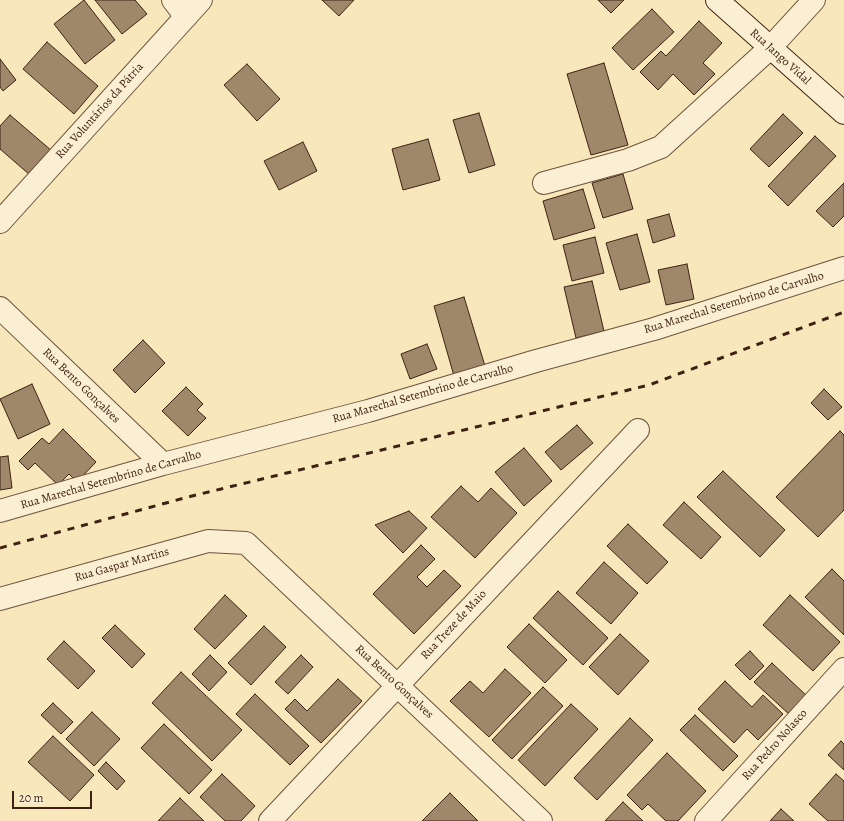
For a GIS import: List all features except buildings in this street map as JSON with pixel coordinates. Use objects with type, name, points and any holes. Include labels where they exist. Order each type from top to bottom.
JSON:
[{"type":"street","name":"Rua Voluntários da Pátria","points":[[0,222],[179,8],[201,0]]},
{"type":"street","name":"Rua Jango Vidal","points":[[717,0],[844,113]]},
{"type":"street","points":[[544,183],[628,160],[661,147],[770,48],[814,0]]},
{"type":"street","name":"Rua Marechal Setembrino de Carvalho","points":[[0,511],[163,464],[368,411],[536,361],[654,329],[844,268]]},
{"type":"street","name":"Rua Bento Gonçalves","points":[[0,308],[163,464]]},
{"type":"street","name":"Rua Treze de Maio","points":[[270,821],[638,430]]},
{"type":"street","name":"Rua Gaspar Martins","points":[[0,599],[208,541],[246,544]]},
{"type":"street","name":"Rua Bento Gonçalves","points":[[246,544],[542,821]]},
{"type":"street","name":"Rua Pedro Nolasco","points":[[706,821],[844,669]]},
{"type":"railway","points":[[0,548],[188,497],[649,385],[844,312]]}]
